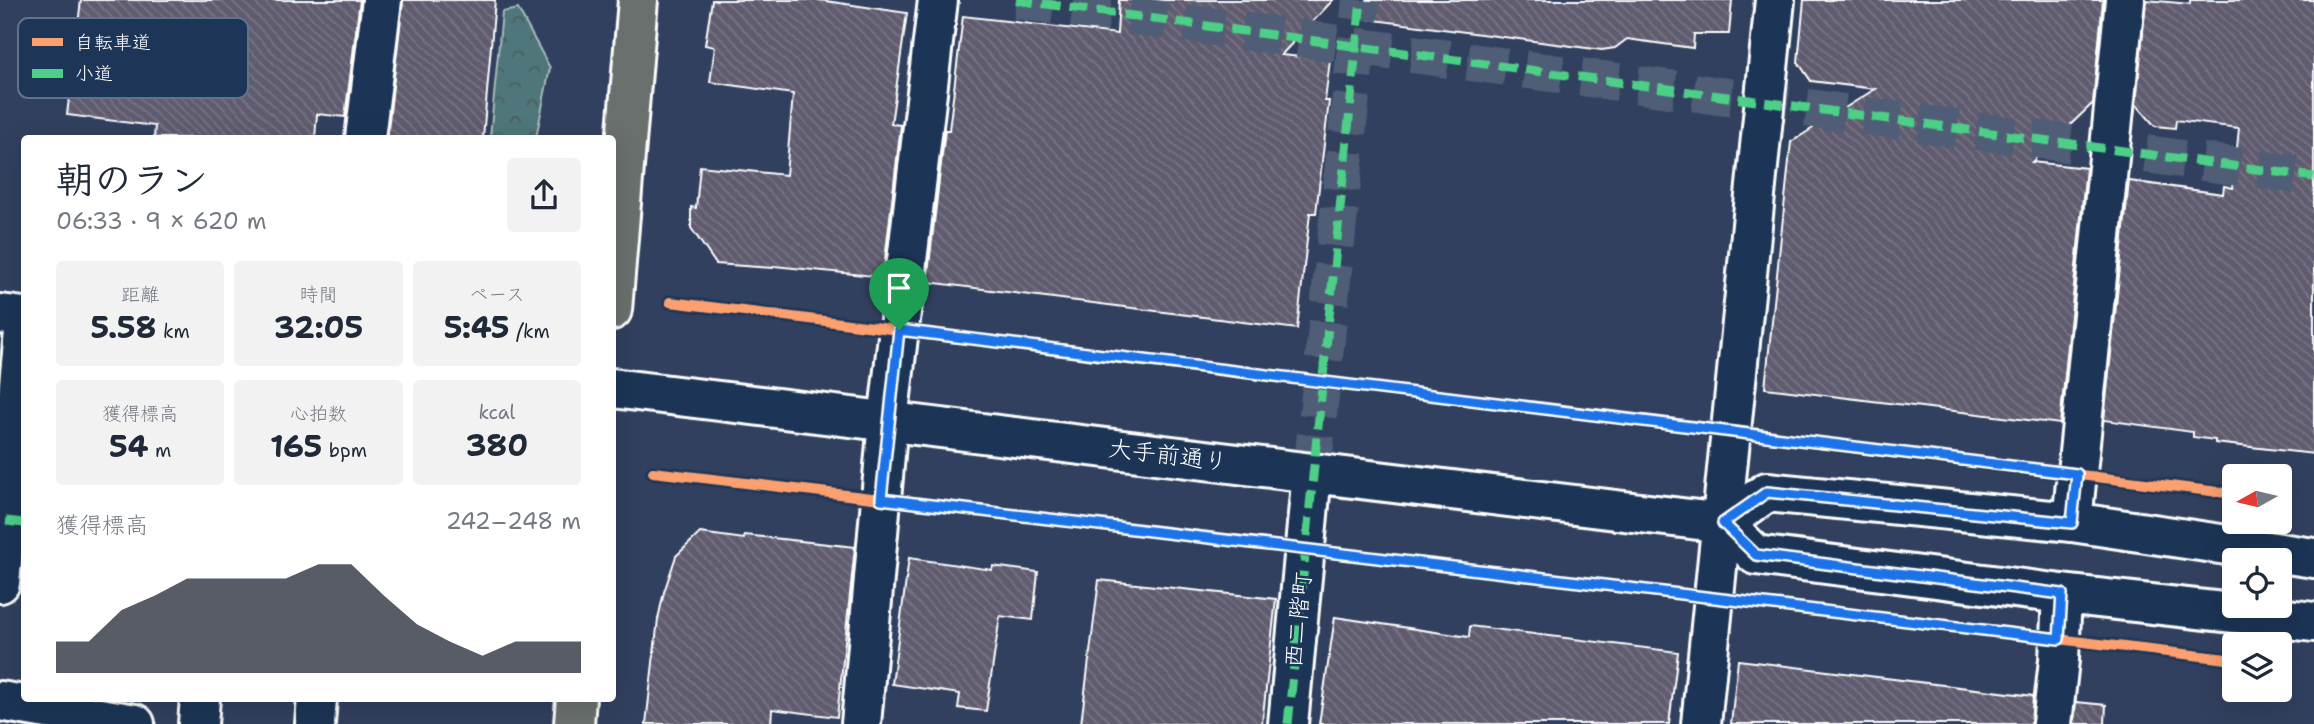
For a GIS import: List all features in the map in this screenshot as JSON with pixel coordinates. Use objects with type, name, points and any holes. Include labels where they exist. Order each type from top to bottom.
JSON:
[{"type":"highway","points":[[616,262],[638,0]]},
{"type":"highway","points":[[574,724],[576,702]]},
{"type":"street","points":[[365,135],[382,0]]},
{"type":"street","points":[[861,724],[888,421],[938,0]]},
{"type":"street","points":[[1700,724],[1723,523],[1775,0]]},
{"type":"street","points":[[2072,523],[2125,0]]},
{"type":"street","points":[[0,314],[21,317]]},
{"type":"street","points":[[0,583],[21,363]]},
{"type":"street","name":"大手前通り","points":[[616,388],[1723,523]]},
{"type":"street","name":"西二階町","points":[[1288,724],[1312,473]]},
{"type":"street","points":[[1723,523],[1767,492],[2072,523],[2314,558]]},
{"type":"street","points":[[1723,523],[1756,555],[2062,594],[2314,622]]},
{"type":"street","points":[[2052,724],[2062,594]]},
{"type":"street","points":[[0,701],[135,724]]},
{"type":"street","points":[[198,724],[200,702]]},
{"type":"street","points":[[314,724],[317,702]]},
{"type":"green space","points":[[518,9],[550,68],[537,135],[490,135],[502,12]]},
{"type":"building","points":[[81,0],[360,0],[345,117],[317,114],[315,135],[154,135],[155,126],[67,115],[69,98],[248,98],[248,18],[79,18]]},
{"type":"building","points":[[403,0],[495,0],[483,135],[387,135]]},
{"type":"building","points":[[712,0],[819,0],[907,13],[891,124],[901,125],[883,277],[774,266],[716,264],[691,228],[691,207],[696,208],[700,166],[786,175],[793,94],[710,82],[715,47],[705,45]]},
{"type":"building","points":[[1119,0],[1333,0],[1281,55],[1330,60],[1325,101],[1329,101],[1316,213],[1310,213],[1297,329],[927,282],[945,130],[949,130],[963,16],[1117,34]]},
{"type":"building","points":[[1367,0],[1732,0],[1729,34],[1694,34],[1693,48],[1627,39],[1615,48],[1602,50],[1366,19]]},
{"type":"building","points":[[1804,0],[2103,0],[2093,103],[2032,162],[2086,168],[2060,424],[1765,388],[1791,142],[1875,89],[1811,81],[1798,62]]},
{"type":"building","points":[[2146,0],[2190,4],[2190,0],[2314,0],[2314,454],[2215,443],[2215,440],[2193,437],[2193,432],[2104,420],[2129,181],[2223,194],[2224,186],[2233,188],[2239,128],[2176,120],[2175,128],[2155,126],[2136,104]]},
{"type":"building","points":[[700,533],[855,547],[837,717],[772,709],[771,724],[646,724],[658,619],[664,592],[676,556]]},
{"type":"building","points":[[909,558],[992,570],[993,566],[1038,572],[1033,620],[1000,616],[986,711],[958,708],[960,694],[892,684]]},
{"type":"building","points":[[1099,580],[1276,599],[1262,724],[1081,724]]},
{"type":"building","points":[[1335,617],[1469,637],[1470,626],[1678,652],[1669,724],[1319,724]]},
{"type":"building","points":[[1738,660],[2033,696],[2031,724],[1731,724]]},
{"type":"building","points":[[2076,702],[2106,705],[2105,724],[2074,724]]},
{"type":"tunnel","points":[[1016,0],[2314,177]]},
{"type":"tunnel","points":[[1312,473],[1361,0]]},
{"type":"marked path","points":[[1016,0],[2314,177]]},
{"type":"marked path","points":[[1288,724],[1361,0]]},
{"type":"marked path","points":[[6,521],[21,523]]},
{"type":"cycle path","points":[[670,302],[2222,492]]},
{"type":"cycle path","points":[[653,472],[2222,658]]},
{"type":"route","points":[[899,330],[2077,474],[2072,523],[1767,492],[1723,523],[1756,555],[2062,594],[2059,639],[881,499],[899,330]]}]
